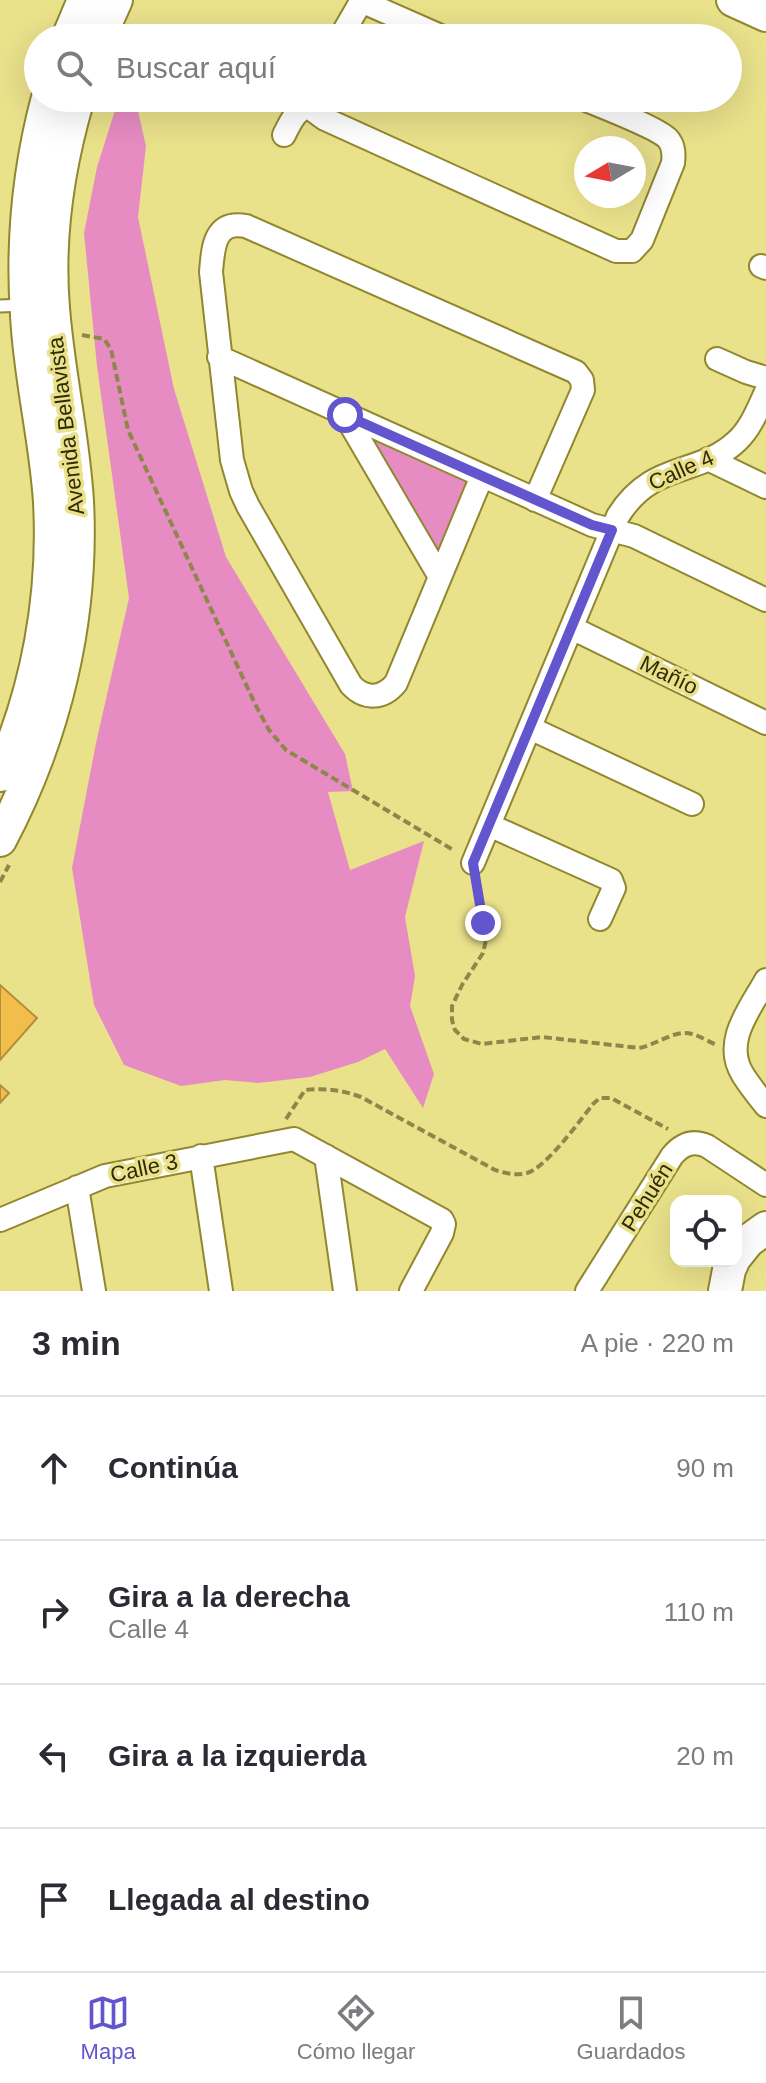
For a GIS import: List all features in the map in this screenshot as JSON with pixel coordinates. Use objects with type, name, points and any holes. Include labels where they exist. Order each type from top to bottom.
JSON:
[{"type":"street","points":[[74,24],[84,0]]},
{"type":"street","points":[[105,24],[116,0]]},
{"type":"street","points":[[733,0],[766,15]]},
{"type":"street","points":[[348,24],[362,1],[414,24]]},
{"type":"street","name":"Avenida Bellavista","points":[[0,775],[29,695],[43,632],[49,581],[49,490],[31,353],[13,305],[26,241],[35,154],[45,112]]},
{"type":"street","name":"Avenida Bellavista","points":[[0,840],[30,778],[45,737],[57,697],[72,616],[77,565],[77,502],[55,334],[51,261],[55,203],[74,112]]},
{"type":"street","points":[[284,135],[297,112]]},
{"type":"street","points":[[317,112],[325,119],[616,251],[632,251],[642,240],[673,163],[674,151],[661,133],[613,112]]},
{"type":"street","points":[[482,476],[396,683],[383,695],[357,692],[241,491],[232,460],[211,272],[213,246],[220,233],[232,225],[239,225],[275,238],[576,372],[582,380],[583,390],[535,500]]},
{"type":"street","points":[[219,357],[592,525],[634,536],[766,600]]},
{"type":"street","points":[[717,359],[766,378]]},
{"type":"street","name":"Calle 4","points":[[473,863],[612,530],[626,504],[646,484],[723,451],[743,434],[766,392]]},
{"type":"street","points":[[345,415],[440,577]]},
{"type":"street","points":[[708,459],[766,487]]},
{"type":"street","name":"Mañío","points":[[572,628],[766,723]]},
{"type":"street","points":[[530,728],[692,804]]},
{"type":"street","points":[[489,825],[611,880],[614,888],[600,919]]},
{"type":"street","points":[[766,980],[737,1031],[734,1054],[741,1072],[766,1106]]},
{"type":"street","name":"Calle 3","points":[[0,1220],[117,1173],[201,1156],[294,1139],[326,1156]]},
{"type":"street","name":"Pehuén","points":[[587,1291],[672,1156],[682,1147],[691,1143],[707,1146],[766,1185]]},
{"type":"street","points":[[201,1156],[221,1291]]},
{"type":"street","points":[[326,1156],[345,1291]]},
{"type":"street","points":[[326,1156],[442,1220],[442,1233],[411,1291]]},
{"type":"street","points":[[77,1187],[94,1291]]},
{"type":"street","points":[[742,1249],[766,1228]]},
{"type":"street","points":[[725,1291],[731,1267]]},
{"type":"path","points":[[72,334],[104,339],[111,349],[128,430],[269,730],[286,750],[473,863],[486,940],[483,953],[452,1006],[455,1030],[464,1039],[482,1044],[542,1037],[639,1048],[651,1046],[673,1035],[690,1033],[734,1054]]},
{"type":"path","points":[[270,1144],[305,1090],[322,1088],[361,1097],[495,1170],[509,1174],[527,1173],[542,1165],[600,1098],[611,1098],[691,1143]]},
{"type":"shaded area","points":[[115,112],[138,112],[146,146],[138,217],[174,389],[226,557],[345,754],[353,791],[328,792],[350,870],[424,841],[405,917],[415,976],[410,1006],[434,1074],[423,1108],[385,1049],[358,1062],[310,1077],[258,1083],[225,1080],[181,1086],[124,1065],[94,1005],[72,868],[129,598],[97,366],[84,233],[97,167]]},
{"type":"shaded area","points":[[371,436],[466,477],[468,482],[441,548],[433,549]]},
{"type":"building","points":[[0,985],[37,1018],[0,1060]]},
{"type":"building","points":[[0,1085],[9,1093],[0,1103]]},
{"type":"route","points":[[345,415],[592,525],[612,530],[473,863],[483,923]]}]
